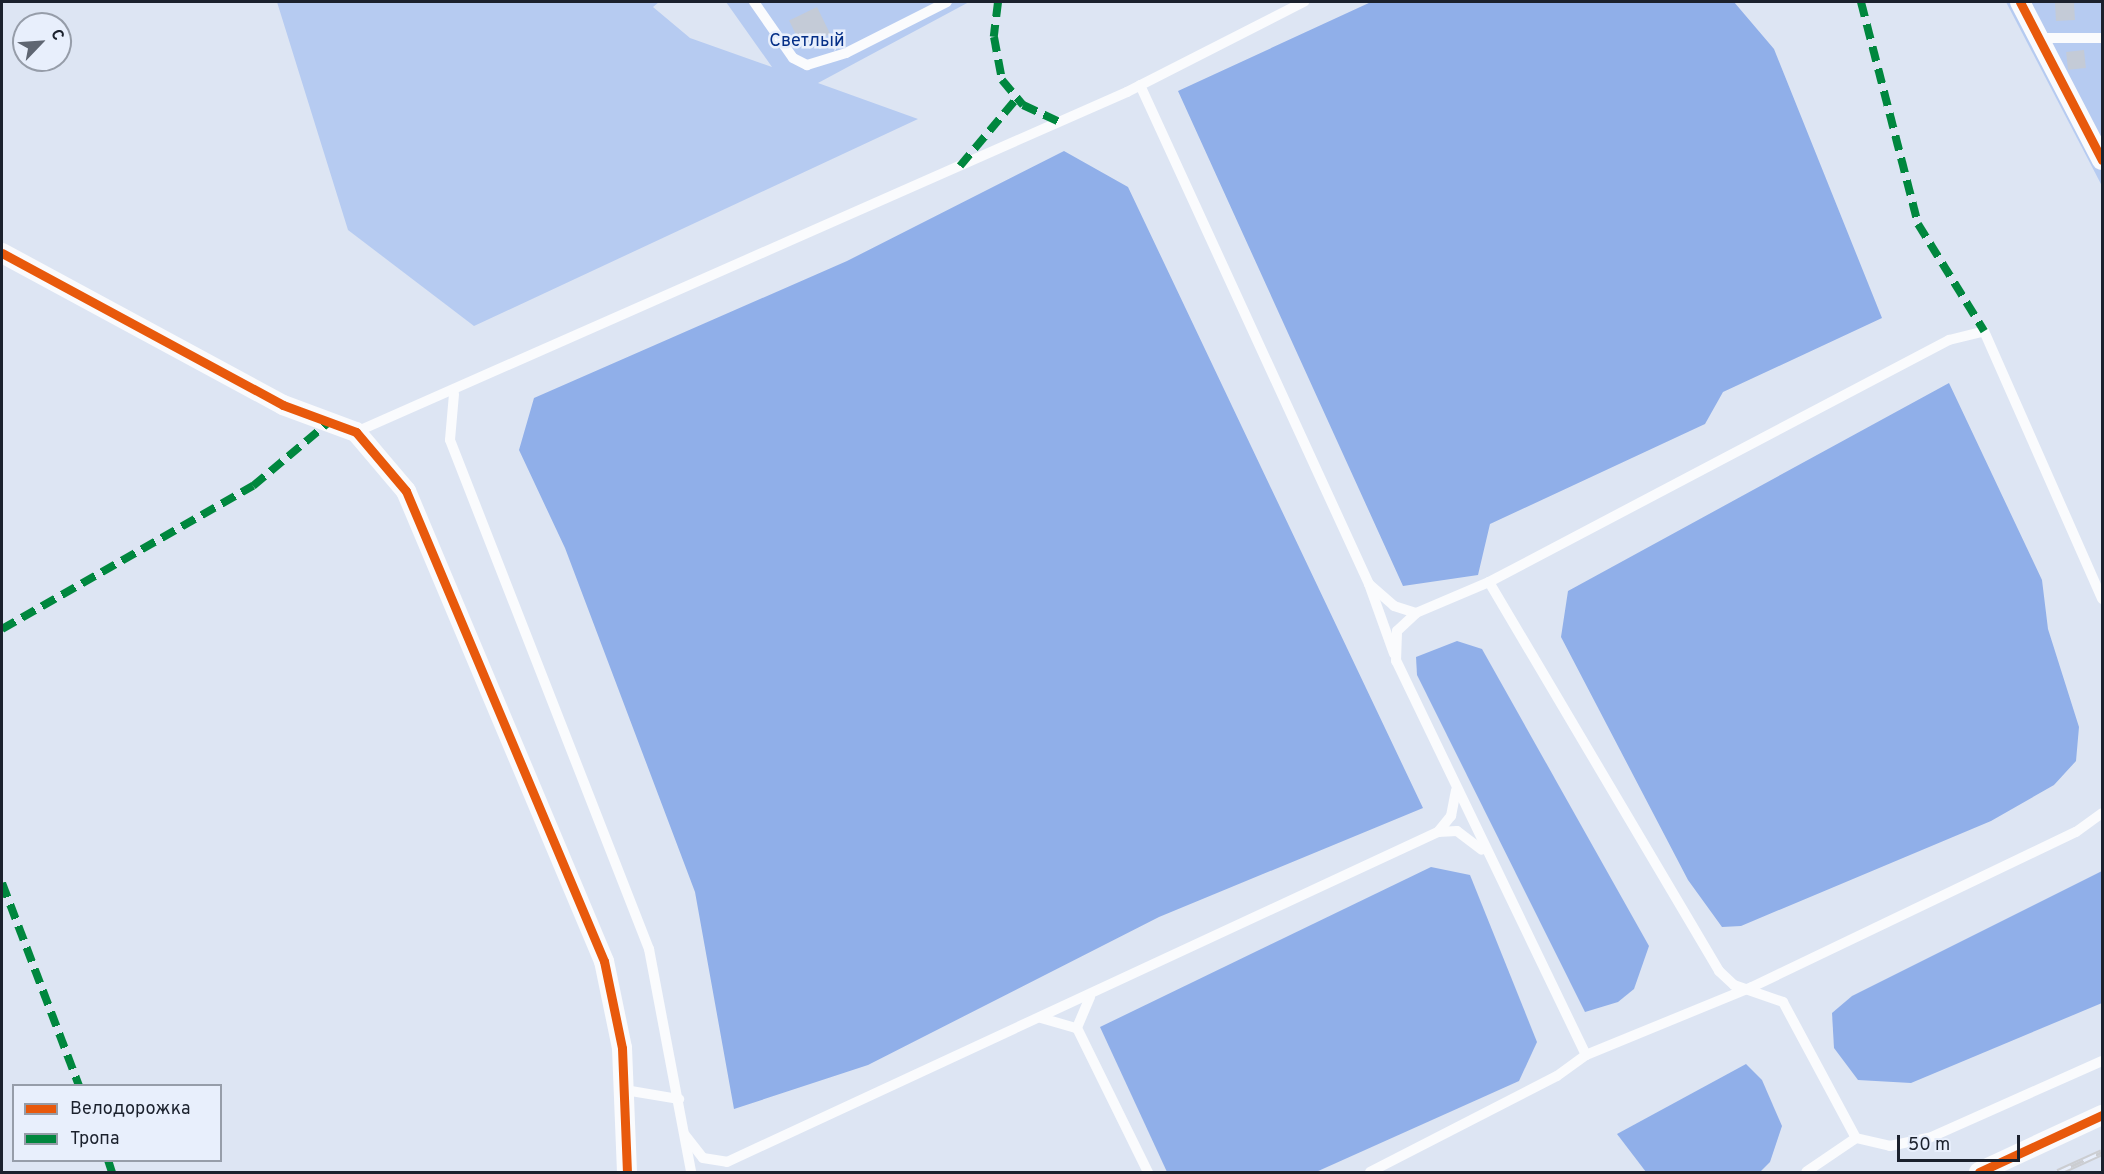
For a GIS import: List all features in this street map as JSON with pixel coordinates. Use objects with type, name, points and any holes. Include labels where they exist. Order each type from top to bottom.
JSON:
[{"type":"street","points":[[2020,2],[2103,160]]},
{"type":"street","points":[[2,253],[283,405],[356,432],[406,491],[582,900],[604,961],[622,1048],[627,1173]]},
{"type":"street","points":[[1979,1173],[2103,1114]]},
{"type":"lane","points":[[754,2],[793,58],[807,65],[846,53],[947,2]]},
{"type":"lane","points":[[356,432],[453,394],[1140,85],[1304,2]]},
{"type":"lane","points":[[2040,38],[2103,38]]},
{"type":"lane","points":[[1140,85],[1369,584],[1396,661],[1485,852],[1586,1054]]},
{"type":"lane","points":[[1396,661],[1397,630],[1416,613],[1489,582],[1949,340],[1984,331],[2103,599]]},
{"type":"lane","points":[[453,394],[450,440],[649,949],[679,1099],[691,1173]]},
{"type":"lane","points":[[1489,582],[1719,971],[1734,985],[1752,987],[1784,1002],[1856,1138]]},
{"type":"lane","points":[[1369,584],[1394,606],[1416,613]]},
{"type":"lane","points":[[1437,832],[1451,816],[1456,789]]},
{"type":"lane","points":[[1370,1173],[1385,1168],[1557,1076],[1586,1054],[1752,987],[2076,832],[2103,813]]},
{"type":"lane","points":[[685,1135],[703,1158],[727,1162],[1092,995],[1437,832],[1457,831],[1485,852]]},
{"type":"lane","points":[[1077,1028],[1092,995]]},
{"type":"lane","points":[[1040,1018],[1077,1028],[1148,1173]]},
{"type":"lane","points":[[1806,1173],[1856,1138],[1890,1146],[1929,1137],[2103,1061]]},
{"type":"lane","points":[[625,1090],[679,1099]]},
{"type":"green space","name":"Светлый","points":[[277,2],[659,2],[653,7],[690,38],[772,67],[726,2],[969,2],[818,83],[918,119],[474,326],[348,230]]},
{"type":"green space","points":[[2006,2],[2102,2],[2102,186]]},
{"type":"shaded area","points":[[1371,2],[1734,2],[1774,49],[1882,318],[1723,392],[1705,424],[1490,524],[1478,575],[1403,586],[1178,91]]},
{"type":"shaded area","points":[[1064,151],[1128,187],[1423,808],[1159,917],[868,1065],[734,1109],[695,892],[565,548],[519,450],[534,398],[847,261]]},
{"type":"shaded area","points":[[1949,383],[2042,580],[2048,629],[2079,727],[2076,761],[2054,785],[1991,821],[1741,926],[1722,927],[1688,880],[1561,637],[1568,591]]},
{"type":"shaded area","points":[[1457,641],[1482,649],[1649,946],[1634,989],[1618,1002],[1585,1012],[1417,675],[1416,657]]},
{"type":"shaded area","points":[[1431,867],[1470,875],[1537,1042],[1519,1081],[1316,1172],[1167,1172],[1100,1027]]},
{"type":"shaded area","points":[[2102,871],[2102,1003],[1911,1083],[1858,1080],[1834,1048],[1832,1013],[1852,996]]},
{"type":"shaded area","points":[[1746,1064],[1762,1080],[1782,1126],[1770,1162],[1760,1172],[1646,1172],[1617,1134]]},
{"type":"building","points":[[2074,2],[2075,20],[2056,21],[2055,3]]},
{"type":"building","points":[[817,7],[830,34],[802,48],[789,21]]},
{"type":"building","points":[[2084,50],[2086,68],[2068,70],[2066,52]]},
{"type":"railway","points":[[2058,1172],[2102,1152]]},
{"type":"marked path","points":[[998,2],[994,37],[1002,80],[1023,105],[1059,122]]},
{"type":"marked path","points":[[1861,2],[1918,224],[1984,331]]},
{"type":"marked path","points":[[960,166],[1017,98]]},
{"type":"marked path","points":[[2,629],[253,486],[329,422]]},
{"type":"marked path","points":[[2,883],[78,1084]]},
{"type":"marked path","points":[[109,1162],[112,1172]]},
{"type":"cycle path","points":[[2020,2],[2102,160]]},
{"type":"cycle path","points":[[2,253],[283,405],[356,432],[406,491],[604,961],[622,1048],[627,1172]]},
{"type":"cycle path","points":[[1979,1172],[2102,1115]]}]
